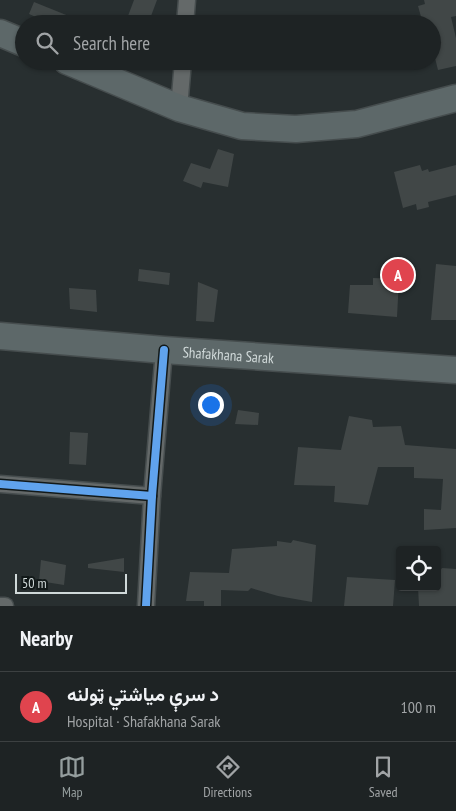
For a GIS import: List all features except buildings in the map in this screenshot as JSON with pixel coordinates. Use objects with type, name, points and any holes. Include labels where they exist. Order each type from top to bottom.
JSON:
[{"type":"main road","points":[[0,33],[15,39]]},
{"type":"main road","points":[[88,70],[179,108],[242,126],[296,129],[357,124],[456,98]]},
{"type":"main road","name":"Shafakhana Sarak","points":[[0,336],[164,350],[456,370]]},
{"type":"street","points":[[186,15],[187,0]]},
{"type":"street","points":[[179,108],[182,70]]},
{"type":"street","points":[[146,606],[152,496],[164,350]]},
{"type":"street","points":[[0,484],[152,496]]},
{"type":"street","points":[[0,606],[5,606]]},
{"type":"cycle path","points":[[146,606],[152,496],[164,350]]},
{"type":"cycle path","points":[[0,484],[152,496]]},
{"type":"place","name":"د سرې مياشتي ټولنه","points":[[398,275]]}]
